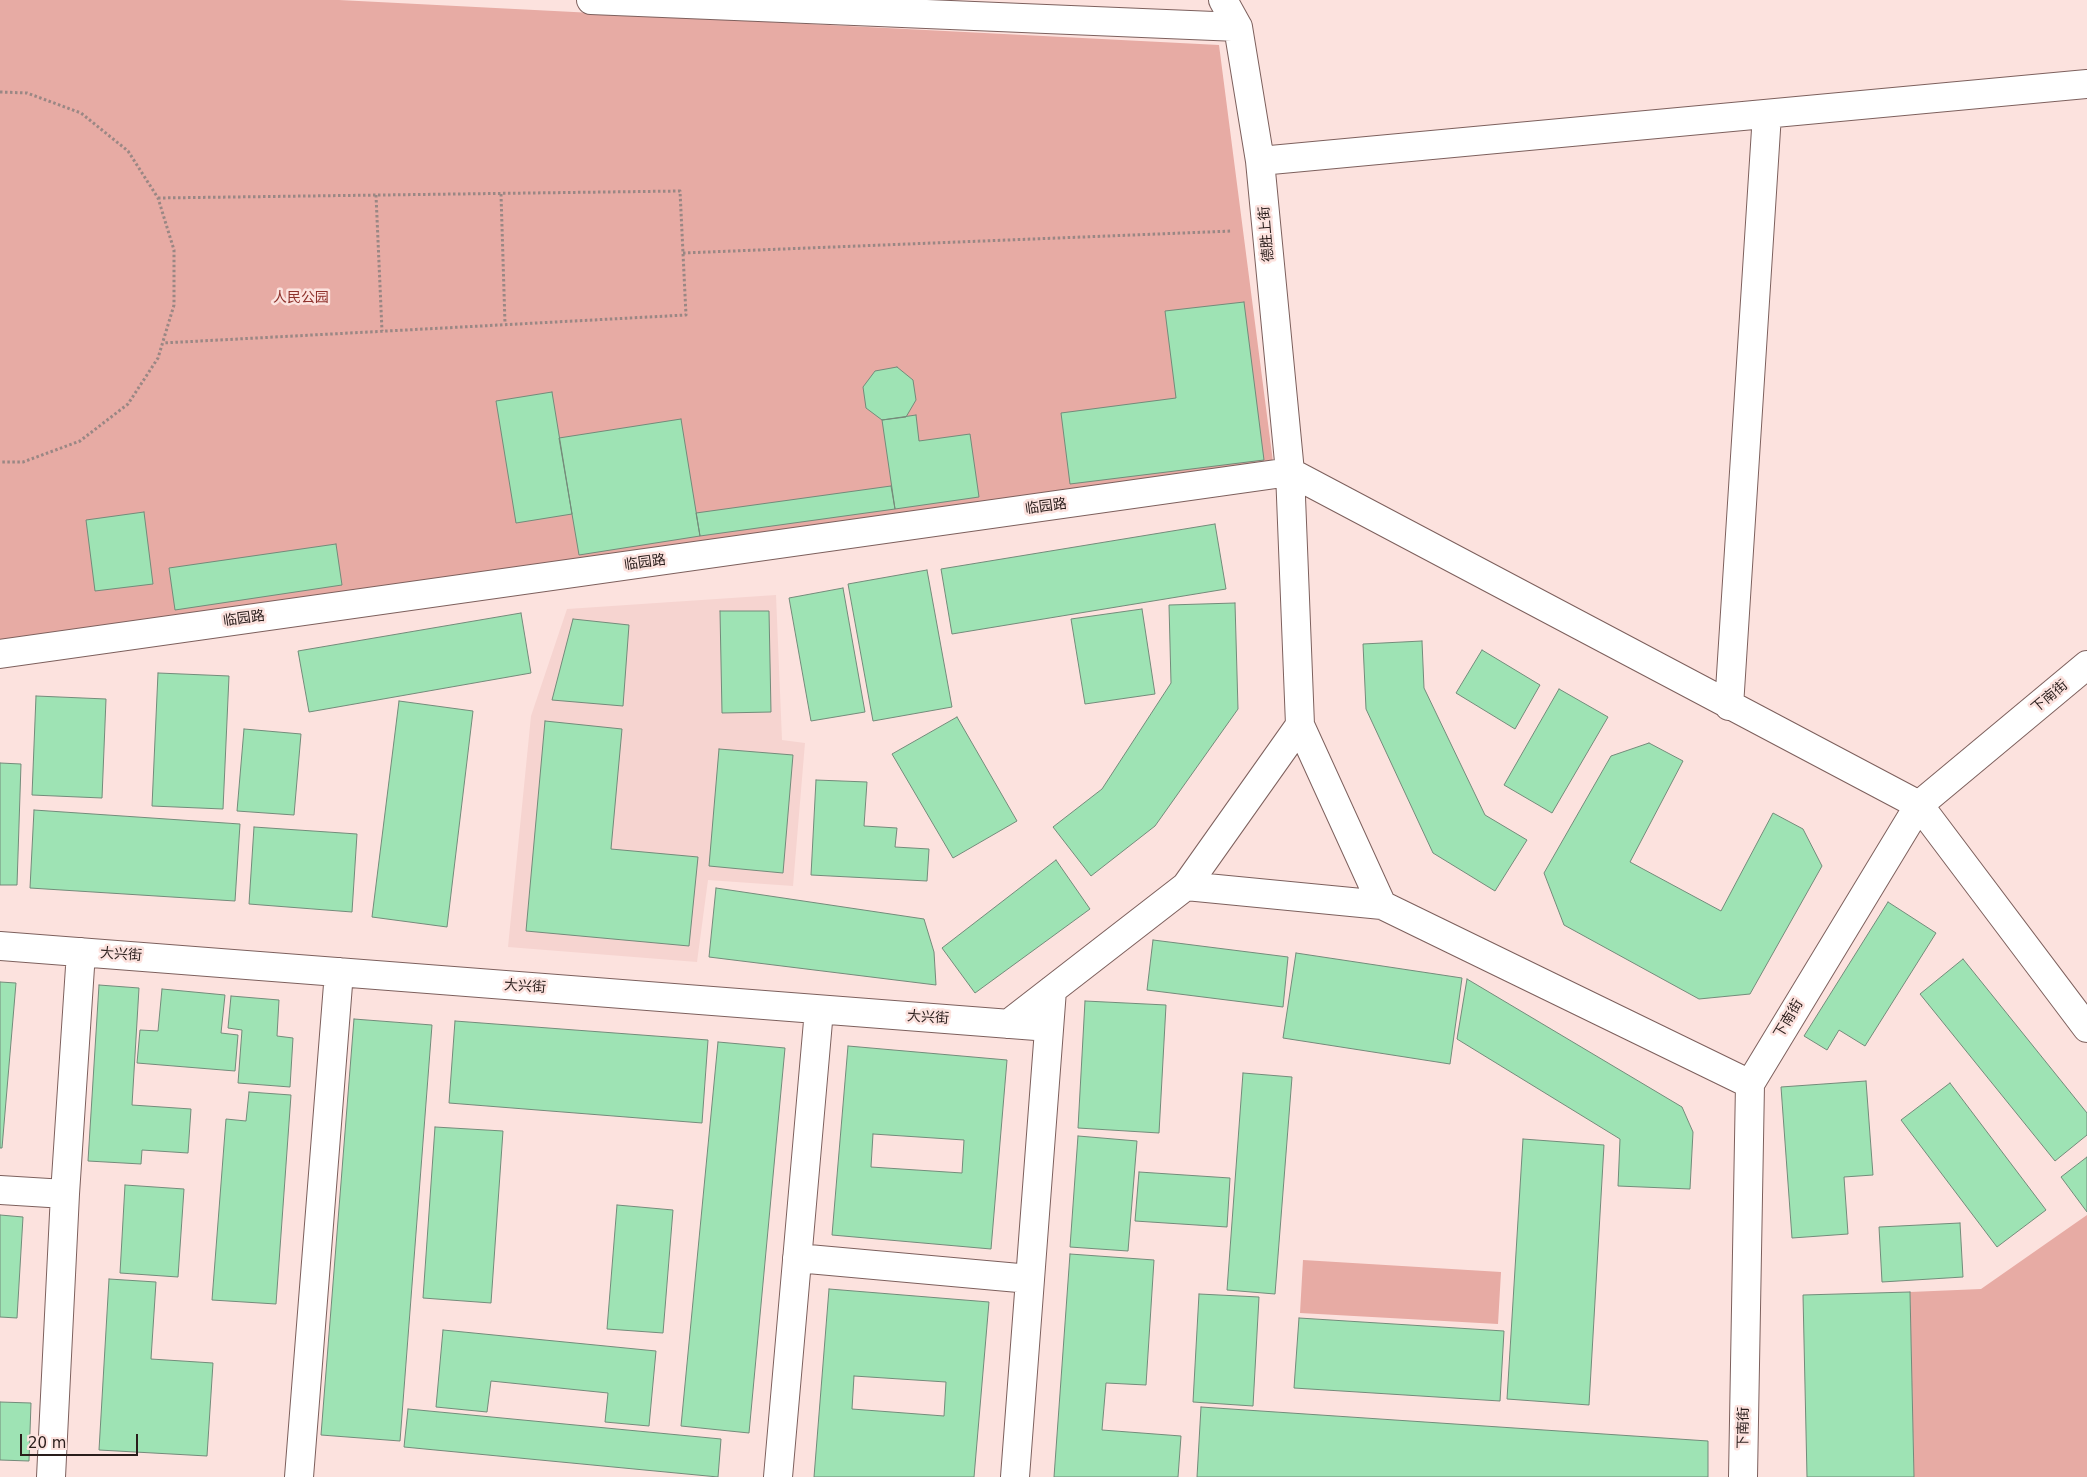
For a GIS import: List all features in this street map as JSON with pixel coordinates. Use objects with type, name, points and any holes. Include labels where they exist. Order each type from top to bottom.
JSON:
[{"type":"street","points":[[591,0],[1238,27]]},
{"type":"street","name":"德胜上街","points":[[1223,0],[1238,27],[1260,161],[1290,472],[1300,725]]},
{"type":"street","points":[[1260,161],[2087,84]]},
{"type":"street","points":[[1730,706],[1767,114]]},
{"type":"street","points":[[1290,472],[1919,805],[2087,1028]]},
{"type":"street","name":"临园路","points":[[0,654],[1290,472]]},
{"type":"street","name":"下南街","points":[[1743,1477],[1750,1084],[1919,805],[2087,666]]},
{"type":"street","points":[[1008,1024],[1186,886],[1300,725]]},
{"type":"street","points":[[1300,725],[1382,906]]},
{"type":"street","points":[[1186,886],[1382,906],[1750,1084]]},
{"type":"street","name":"大兴街","points":[[0,946],[1049,1027]]},
{"type":"street","points":[[51,1477],[65,1194],[81,952]]},
{"type":"street","points":[[299,1477],[339,972]]},
{"type":"street","points":[[1015,1477],[1052,990]]},
{"type":"street","points":[[778,1477],[819,1010]]},
{"type":"street","points":[[0,1190],[65,1194]]},
{"type":"street","points":[[797,1258],[1030,1279]]},
{"type":"path","points":[[0,92],[27,93],[81,114],[128,151],[158,198],[174,250],[174,305],[163,343],[158,358],[128,404],[80,441],[22,462],[0,462]]},
{"type":"path","points":[[158,198],[680,191],[686,314],[163,343]]},
{"type":"path","points":[[501,194],[505,324]]},
{"type":"path","points":[[376,195],[382,331]]},
{"type":"path","points":[[683,253],[1266,230]]},
{"type":"shaded area","points":[[776,595],[782,740],[805,743],[793,886],[708,880],[697,962],[508,947],[531,716],[567,609]]},
{"type":"green space","name":"人民公园","points":[[0,0],[339,0],[1219,45],[1273,462],[0,641]]},
{"type":"green space","points":[[2087,1215],[2087,1477],[1914,1477],[1910,1292],[1981,1289]]},
{"type":"green space","points":[[1303,1260],[1501,1272],[1498,1324],[1300,1313]]},
{"type":"building","points":[[1244,302],[1264,460],[1070,484],[1061,413],[1176,398],[1165,311]]},
{"type":"building","points":[[897,367],[913,380],[916,400],[906,417],[882,420],[866,408],[863,387],[875,371]]},
{"type":"building","points":[[552,392],[572,514],[516,523],[496,401]]},
{"type":"building","points":[[916,415],[919,441],[970,434],[979,497],[895,509],[882,420]]},
{"type":"building","points":[[681,419],[700,536],[579,555],[559,438]]},
{"type":"building","points":[[891,486],[895,509],[700,536],[696,513]]},
{"type":"building","points":[[144,512],[153,584],[95,591],[86,520]]},
{"type":"building","points":[[1215,524],[1226,589],[952,634],[941,569]]},
{"type":"building","points":[[336,544],[342,585],[175,610],[169,568]]},
{"type":"building","points":[[927,570],[952,707],[873,721],[848,584]]},
{"type":"building","points":[[843,588],[865,712],[811,721],[789,598]]},
{"type":"building","points":[[1235,603],[1238,709],[1155,826],[1091,876],[1053,827],[1102,789],[1171,683],[1169,605]]},
{"type":"building","points":[[1142,609],[1155,694],[1085,704],[1071,619]]},
{"type":"building","points":[[720,611],[769,611],[771,712],[722,713]]},
{"type":"building","points":[[521,613],[531,673],[309,712],[298,651]]},
{"type":"building","points":[[573,619],[629,625],[623,706],[552,700]]},
{"type":"building","points":[[1422,641],[1424,688],[1485,815],[1527,840],[1495,891],[1433,853],[1366,709],[1363,644]]},
{"type":"building","points":[[1482,650],[1540,685],[1515,729],[1456,693]]},
{"type":"building","points":[[158,673],[229,676],[223,809],[152,806]]},
{"type":"building","points":[[1559,689],[1608,717],[1552,813],[1504,785]]},
{"type":"building","points":[[36,696],[106,699],[102,798],[32,795]]},
{"type":"building","points":[[399,701],[473,711],[447,927],[372,917]]},
{"type":"building","points":[[957,717],[1017,821],[953,858],[892,754]]},
{"type":"building","points":[[545,721],[622,729],[611,849],[698,857],[689,946],[526,931]]},
{"type":"building","points":[[244,729],[301,734],[294,815],[237,811]]},
{"type":"building","points":[[1649,743],[1683,761],[1630,862],[1721,911],[1773,813],[1803,829],[1822,866],[1750,994],[1699,999],[1564,925],[1544,873],[1611,756]]},
{"type":"building","points":[[719,749],[793,755],[783,873],[709,866]]},
{"type":"building","points":[[0,763],[21,764],[17,885],[0,885]]},
{"type":"building","points":[[816,780],[867,782],[864,826],[897,828],[895,847],[929,849],[927,881],[811,875]]},
{"type":"building","points":[[34,810],[240,824],[235,901],[30,888]]},
{"type":"building","points":[[254,827],[357,834],[352,912],[249,904]]},
{"type":"building","points":[[1056,860],[1090,909],[975,993],[942,948]]},
{"type":"building","points":[[716,888],[924,919],[934,952],[936,985],[709,957]]},
{"type":"building","points":[[1888,902],[1936,933],[1865,1046],[1839,1030],[1827,1050],[1804,1036]]},
{"type":"building","points":[[1153,940],[1288,957],[1283,1007],[1147,990]]},
{"type":"building","points":[[1296,953],[1462,978],[1450,1064],[1283,1038]]},
{"type":"building","points":[[1963,959],[2087,1113],[2087,1135],[2055,1161],[1920,994]]},
{"type":"building","points":[[1467,979],[1682,1107],[1693,1132],[1690,1189],[1618,1186],[1620,1139],[1457,1039]]},
{"type":"building","points":[[0,982],[16,983],[2,1148],[0,1148]]},
{"type":"building","points":[[99,985],[139,988],[132,1105],[191,1109],[188,1153],[142,1150],[141,1164],[88,1161]]},
{"type":"building","points":[[162,989],[225,995],[221,1033],[238,1035],[235,1071],[137,1063],[140,1030],[158,1031]]},
{"type":"building","points":[[231,996],[279,1000],[277,1036],[293,1038],[290,1087],[238,1083],[242,1030],[228,1028]]},
{"type":"building","points":[[1085,1001],[1166,1005],[1159,1133],[1078,1128]]},
{"type":"building","points":[[354,1019],[432,1025],[400,1441],[321,1435]]},
{"type":"building","points":[[455,1021],[708,1040],[702,1123],[449,1103]]},
{"type":"building","points":[[718,1042],[785,1048],[749,1433],[681,1426]]},
{"type":"building","points":[[848,1046],[1007,1060],[991,1249],[832,1235]],"holes":[[[873,1134],[964,1140],[962,1173],[871,1167]]]},
{"type":"building","points":[[1243,1073],[1292,1077],[1275,1294],[1227,1290]]},
{"type":"building","points":[[1866,1081],[1873,1175],[1844,1177],[1848,1234],[1792,1238],[1781,1087]]},
{"type":"building","points":[[1950,1083],[2046,1210],[1997,1247],[1901,1120]]},
{"type":"building","points":[[249,1092],[291,1095],[276,1304],[212,1300],[226,1119],[246,1121]]},
{"type":"building","points":[[435,1127],[503,1131],[491,1303],[423,1298]]},
{"type":"building","points":[[1078,1136],[1137,1141],[1128,1251],[1070,1247]]},
{"type":"building","points":[[1523,1139],[1604,1145],[1589,1405],[1507,1399]]},
{"type":"building","points":[[2087,1157],[2087,1212],[2061,1177]]},
{"type":"building","points":[[1139,1172],[1230,1178],[1227,1227],[1135,1221]]},
{"type":"building","points":[[125,1185],[184,1189],[178,1277],[120,1273]]},
{"type":"building","points":[[617,1205],[673,1210],[663,1333],[607,1329]]},
{"type":"building","points":[[0,1215],[23,1217],[17,1318],[0,1317]]},
{"type":"building","points":[[1960,1223],[1963,1277],[1882,1282],[1879,1227]]},
{"type":"building","points":[[1070,1254],[1154,1260],[1146,1385],[1106,1383],[1102,1430],[1181,1436],[1178,1477],[1054,1477]]},
{"type":"building","points":[[109,1279],[156,1282],[151,1359],[213,1363],[207,1456],[99,1450]]},
{"type":"building","points":[[829,1289],[989,1302],[974,1477],[814,1477]],"holes":[[[854,1376],[946,1382],[944,1416],[852,1409]]]},
{"type":"building","points":[[1910,1292],[1914,1477],[1807,1477],[1803,1295]]},
{"type":"building","points":[[1199,1294],[1259,1297],[1253,1406],[1193,1402]]},
{"type":"building","points":[[1299,1318],[1504,1331],[1500,1401],[1294,1388]]},
{"type":"building","points":[[443,1330],[656,1351],[649,1426],[605,1422],[608,1393],[491,1381],[487,1412],[436,1407]]},
{"type":"building","points":[[0,1402],[31,1403],[29,1461],[0,1460]]},
{"type":"building","points":[[1201,1407],[1708,1441],[1708,1477],[1197,1477]]},
{"type":"building","points":[[408,1409],[721,1439],[718,1477],[404,1447]]}]
